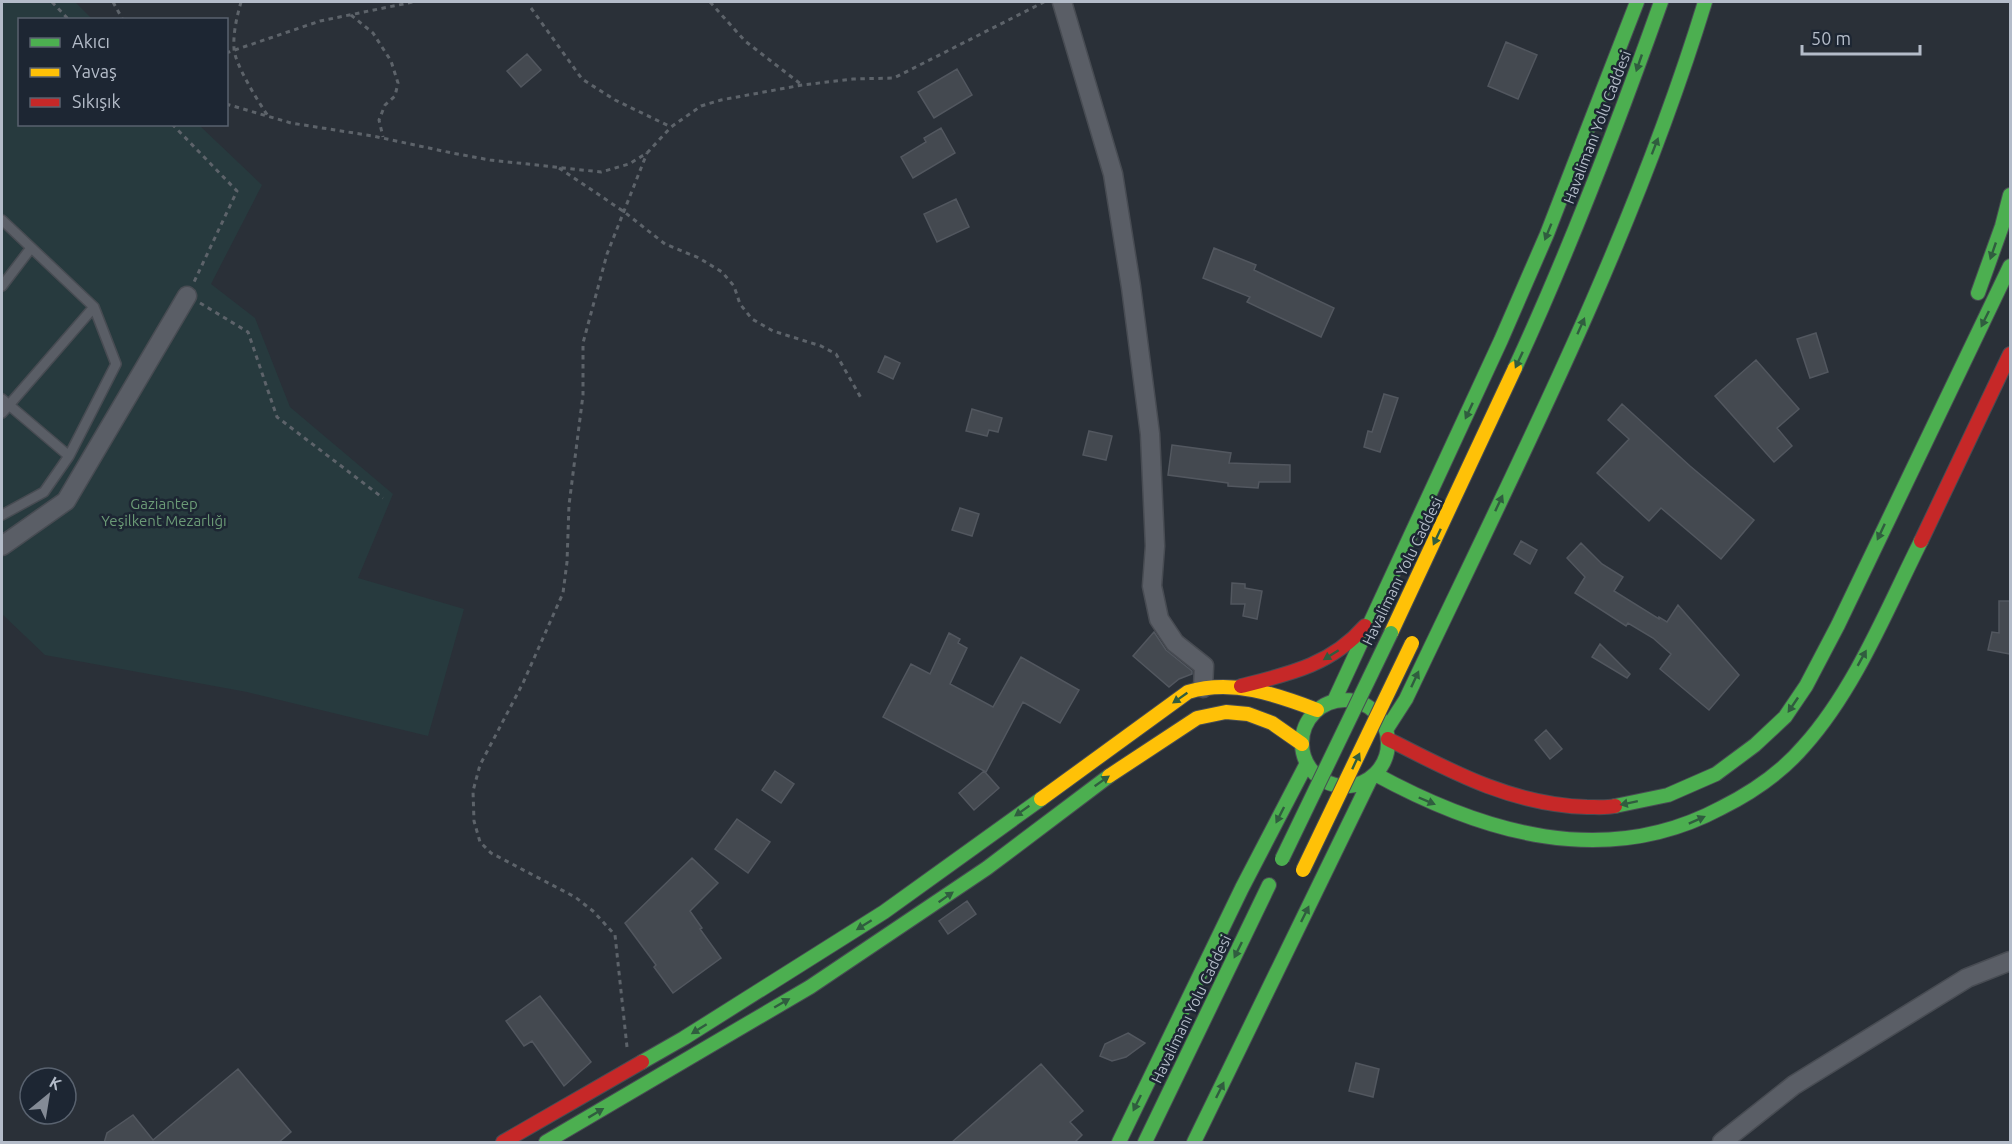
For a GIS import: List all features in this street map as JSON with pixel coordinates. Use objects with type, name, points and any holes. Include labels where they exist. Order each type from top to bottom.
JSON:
[{"type":"main road","points":[[1334,701],[1543,245],[1637,2]]},
{"type":"main road","name":"Havalimanı Yolu Caddesi","points":[[1145,1143],[1391,633],[1533,329],[1617,125],[1661,2]]},
{"type":"main road","points":[[1387,734],[1406,699],[1580,328],[1655,148],[1705,2]]},
{"type":"main road","points":[[1975,302],[2002,226],[2010,195]]},
{"type":"main road","points":[[1387,734],[1439,765],[1498,791],[1560,806],[1611,807],[1668,795],[1716,774],[1755,745],[1785,717],[1806,686],[1838,625],[2010,266]]},
{"type":"main road","points":[[1892,509],[1952,368],[1967,324]]},
{"type":"main road","points":[[1928,527],[2010,354]]},
{"type":"main road","points":[[1373,776],[1424,800],[1481,822],[1549,838],[1601,841],[1649,836],[1694,823],[1753,792],[1788,763],[1818,729],[1858,663],[2010,370]]},
{"type":"main road","points":[[1235,687],[1290,674],[1315,665],[1356,638],[1372,615]]},
{"type":"main road","points":[[1300,875],[1414,638]]},
{"type":"main road","points":[[503,1143],[684,1038],[884,912],[1188,692],[1219,686],[1235,687],[1288,699],[1317,710]]},
{"type":"main road","points":[[1194,1143],[1373,776],[1386,758],[1387,734],[1383,721],[1370,707],[1352,700],[1334,701],[1317,710],[1306,725],[1302,744],[1307,764],[1320,778],[1338,786],[1358,784],[1373,776]]},
{"type":"main road","points":[[546,1143],[810,987],[987,868],[1084,793],[1197,718],[1226,712],[1248,714],[1272,723],[1302,744]]},
{"type":"main road","points":[[1119,1143],[1242,888],[1307,764]]},
{"type":"street","points":[[1062,2],[1113,174],[1131,287],[1150,434],[1155,546],[1152,586],[1159,619],[1175,643],[1204,666],[1203,688]]},
{"type":"street","points":[[2,546],[66,501],[188,296]]},
{"type":"street","points":[[1722,1143],[1794,1085],[1966,978],[2010,961]]},
{"type":"lane","points":[[2,220],[94,307],[116,364],[69,456],[44,492],[2,515]]},
{"type":"lane","points":[[2,286],[31,248]]},
{"type":"lane","points":[[2,413],[5,402],[94,307]]},
{"type":"lane","points":[[5,402],[69,456]]},
{"type":"path","points":[[52,2],[67,18]]},
{"type":"path","points":[[113,2],[122,18]]},
{"type":"path","points":[[241,2],[236,17],[233,51],[268,117]]},
{"type":"path","points":[[228,52],[320,21],[413,2]]},
{"type":"path","points":[[710,2],[745,41],[802,85]]},
{"type":"path","points":[[228,105],[291,123],[383,138],[490,160],[601,172],[629,164],[647,153],[671,127],[701,106],[721,100],[802,85],[853,79],[894,78],[1044,2]]},
{"type":"path","points":[[531,8],[582,79],[615,100],[671,127]]},
{"type":"path","points":[[351,15],[373,33],[391,61],[398,83],[395,96],[385,105],[379,120],[383,138]]},
{"type":"path","points":[[174,126],[237,191],[188,296],[248,332],[278,417],[383,498]]},
{"type":"path","points":[[629,1069],[615,935],[593,911],[575,897],[491,853],[480,842],[474,821],[473,791],[480,765],[523,683],[563,593],[567,562],[569,505],[583,395],[583,343],[607,254],[647,153]]},
{"type":"path","points":[[558,167],[623,210],[665,244],[699,258],[722,272],[734,286],[740,304],[752,319],[773,331],[821,346],[836,354],[861,398]]},
{"type":"green space","name":"Gaziantep Yeşilkent Mezarlığı","points":[[2,2],[75,2],[91,18],[18,18],[18,126],[200,126],[262,185],[211,284],[255,318],[290,407],[393,494],[358,578],[464,609],[428,736],[247,692],[45,655],[2,614]]},
{"type":"building","points":[[1506,42],[1537,55],[1518,99],[1488,86]]},
{"type":"building","points":[[527,54],[541,70],[521,87],[507,71]]},
{"type":"building","points":[[957,69],[972,95],[934,118],[918,92]]},
{"type":"building","points":[[941,128],[955,153],[913,178],[901,157],[926,142],[924,138]]},
{"type":"building","points":[[956,199],[969,227],[937,242],[924,214]]},
{"type":"building","points":[[1214,248],[1256,265],[1254,270],[1334,308],[1321,337],[1247,302],[1250,297],[1203,278]]},
{"type":"building","points":[[1816,333],[1828,372],[1810,378],[1797,339]]},
{"type":"building","points":[[885,356],[900,363],[893,379],[878,372]]},
{"type":"building","points":[[1756,360],[1799,409],[1777,428],[1792,446],[1774,462],[1715,396]]},
{"type":"building","points":[[1384,394],[1398,398],[1380,452],[1364,447],[1368,431],[1372,432]]},
{"type":"building","points":[[1622,404],[1754,520],[1721,559],[1661,508],[1649,521],[1597,473],[1629,439],[1608,420]]},
{"type":"building","points":[[972,409],[1002,418],[998,432],[989,430],[987,436],[966,431]]},
{"type":"building","points":[[1089,431],[1112,436],[1106,460],[1083,455]]},
{"type":"building","points":[[1172,445],[1231,453],[1229,463],[1290,465],[1290,482],[1259,482],[1258,488],[1228,486],[1228,483],[1168,475]]},
{"type":"building","points":[[960,508],[979,514],[972,536],[952,530]]},
{"type":"building","points":[[1521,541],[1537,550],[1530,564],[1514,554]]},
{"type":"building","points":[[1581,543],[1602,564],[1623,577],[1614,591],[1667,622],[1678,605],[1739,675],[1709,710],[1660,669],[1671,654],[1653,638],[1628,623],[1626,626],[1575,593],[1585,577],[1567,558]]},
{"type":"building","points":[[1232,583],[1245,584],[1245,588],[1262,591],[1257,619],[1243,616],[1245,604],[1231,604]]},
{"type":"building","points":[[1999,601],[2010,601],[2010,654],[1988,650],[1992,632],[1999,633]]},
{"type":"building","points":[[1154,632],[1166,650],[1192,671],[1192,674],[1179,679],[1169,687],[1133,656]]},
{"type":"building","points":[[949,633],[960,639],[958,643],[967,648],[950,684],[993,707],[1021,657],[1079,690],[1060,723],[1023,702],[986,772],[883,717],[911,664],[930,674]]},
{"type":"building","points":[[1600,644],[1630,674],[1627,678],[1592,657]]},
{"type":"building","points":[[1546,730],[1562,749],[1550,759],[1535,740]]},
{"type":"building","points":[[775,771],[794,784],[781,803],[762,790]]},
{"type":"building","points":[[984,771],[999,788],[974,810],[959,793]]},
{"type":"building","points":[[737,819],[770,842],[748,873],[715,849]]},
{"type":"building","points":[[692,858],[718,883],[690,911],[721,958],[673,993],[654,967],[656,965],[625,923]]},
{"type":"building","points":[[967,901],[976,914],[948,934],[939,921]]},
{"type":"building","points":[[540,996],[591,1062],[564,1086],[532,1041],[524,1046],[506,1021]]},
{"type":"building","points":[[1128,1033],[1145,1043],[1126,1057],[1112,1061],[1100,1056],[1105,1044]]},
{"type":"building","points":[[1356,1063],[1379,1069],[1373,1097],[1349,1091]]},
{"type":"building","points":[[1041,1064],[1083,1111],[1070,1122],[1082,1135],[1074,1143],[951,1143]]},
{"type":"building","points":[[238,1069],[291,1132],[278,1143],[104,1143],[107,1133],[133,1115],[153,1140]]},
{"type":"traffic: fast","points":[[1334,701],[1501,340],[1547,234],[1637,2]]},
{"type":"traffic: fast","points":[[1515,368],[1592,187],[1661,2]]},
{"type":"traffic: fast","points":[[1386,730],[1406,699],[1568,356],[1642,181],[1705,2]]},
{"type":"traffic: fast","points":[[1978,293],[2002,226],[2010,195]]},
{"type":"traffic: fast","points":[[1615,806],[1668,795],[1716,774],[1755,745],[1785,717],[1806,686],[1838,625],[2010,266]]},
{"type":"traffic: fast","points":[[1375,774],[1458,813],[1501,827],[1545,836],[1589,840],[1633,837],[1677,827],[1721,808],[1755,788],[1786,765],[1804,746],[1839,699],[1869,648],[1921,541]]},
{"type":"traffic: fast","points":[[1282,859],[1391,633]]},
{"type":"traffic: fast","points":[[1345,700],[1362,703],[1376,712],[1385,726],[1388,743],[1385,760],[1376,774],[1362,783],[1345,786],[1328,783],[1314,774],[1305,760],[1302,743],[1305,726],[1314,712],[1328,703],[1345,700]]},
{"type":"traffic: fast","points":[[1119,1142],[1242,888],[1307,763]]},
{"type":"traffic: fast","points":[[546,1142],[810,987],[987,868],[1109,776]]},
{"type":"traffic: fast","points":[[1194,1142],[1371,778]]},
{"type":"traffic: fast","points":[[642,1062],[884,912],[1041,799]]},
{"type":"traffic: fast","points":[[1145,1142],[1269,885]]},
{"type":"traffic: slow","points":[[1391,633],[1515,368]]},
{"type":"traffic: slow","points":[[1303,870],[1412,643]]},
{"type":"traffic: slow","points":[[1041,799],[1188,692],[1221,687],[1253,690],[1317,710]]},
{"type":"traffic: slow","points":[[1109,776],[1197,718],[1226,712],[1248,714],[1272,723],[1302,744]]},
{"type":"traffic: jam","points":[[1921,541],[2010,354]]},
{"type":"traffic: jam","points":[[1241,686],[1292,672],[1323,659],[1338,650],[1365,626]]},
{"type":"traffic: jam","points":[[1388,739],[1484,785],[1508,793],[1560,805],[1615,806]]},
{"type":"traffic: jam","points":[[503,1142],[642,1062]]}]
